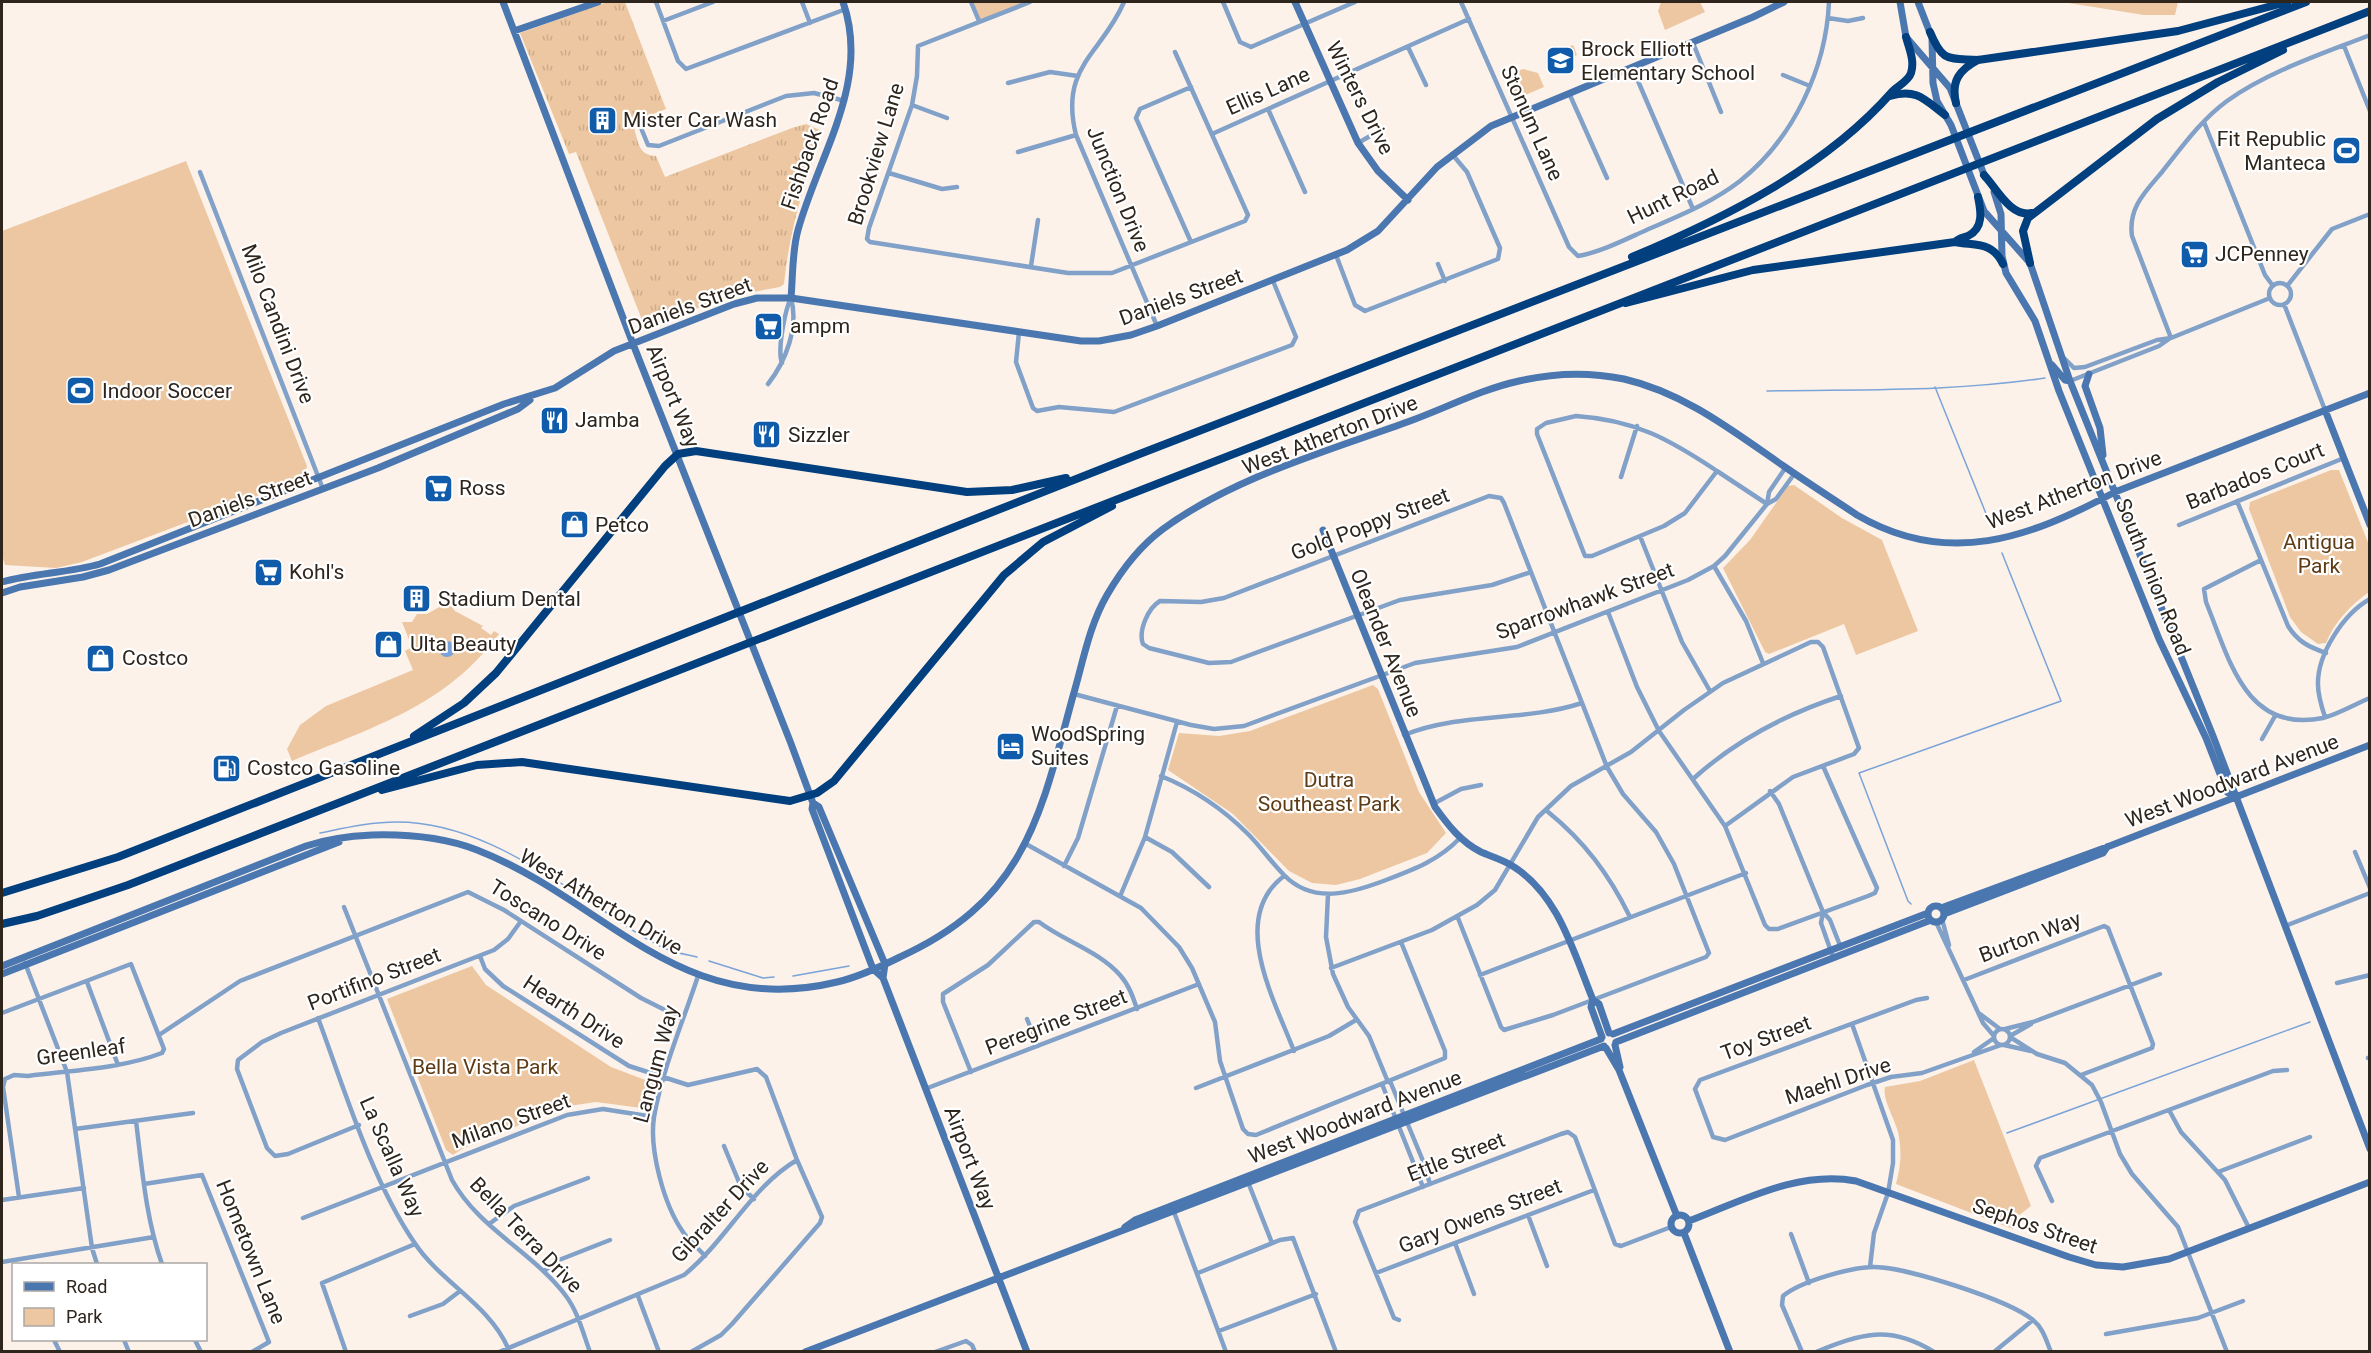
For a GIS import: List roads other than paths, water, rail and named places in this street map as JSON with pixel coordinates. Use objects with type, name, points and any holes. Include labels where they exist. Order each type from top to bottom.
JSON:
[{"type":"highway","points":[[1930,32],[1938,51],[1946,58],[1978,60],[2178,31],[2287,2]]},
{"type":"highway","points":[[2,893],[118,856],[1137,455],[2306,2]]},
{"type":"highway","points":[[2,924],[37,916],[128,885],[1605,307],[2370,11]]},
{"type":"highway","points":[[2030,262],[2024,225],[2026,219],[2133,136],[2187,100],[2239,71],[2351,18]]},
{"type":"highway","points":[[1445,336],[1676,238],[1724,215],[1819,156],[1890,96],[1911,73],[1912,59],[1906,37]]},
{"type":"highway","points":[[1956,103],[1954,89],[1957,77],[1964,68],[1978,60]]},
{"type":"highway","points":[[1890,96],[1901,93],[1915,94],[1945,115]]},
{"type":"highway","points":[[1984,175],[2014,211],[2029,214],[2041,208]]},
{"type":"highway","points":[[1955,242],[1973,233],[1979,224],[1982,213],[1978,197]]},
{"type":"highway","points":[[1605,307],[1753,270],[1955,242],[1986,246],[1996,252],[2003,264]]},
{"type":"highway","points":[[365,760],[439,721],[470,698],[496,673],[664,466],[678,454],[696,451],[968,492],[1012,490],[1038,485],[1137,455]]},
{"type":"highway","points":[[349,798],[477,765],[522,762],[790,801],[812,799],[834,782],[976,606],[1012,567],[1043,542],[1155,484]]},
{"type":"street","name":"Airport Way","points":[[503,2],[633,344],[756,651],[812,799],[819,807],[885,964],[883,978]]},
{"type":"street","points":[[514,31],[598,2]]},
{"type":"street","points":[[656,2],[682,67],[689,69],[810,23],[844,5]]},
{"type":"street","points":[[663,21],[713,2]]},
{"type":"street","points":[[802,2],[810,23]]},
{"type":"street","points":[[971,2],[979,21],[1030,2]]},
{"type":"street","points":[[1117,2],[1123,3]]},
{"type":"street","points":[[1223,2],[1237,36],[1247,47],[1256,46],[1355,2]]},
{"type":"street","name":"Winters Drive","points":[[1295,2],[1358,143],[1378,171],[1408,201]]},
{"type":"street","name":"Stonum Lane","points":[[1461,2],[1575,256]]},
{"type":"street","name":"Daniels Street","points":[[2,582],[35,575],[75,571],[100,564],[504,404],[555,388],[601,357],[751,298],[791,298],[1019,332],[1099,341],[1131,335],[1336,255],[1378,231],[1437,167],[1452,154],[1477,135],[1512,116],[1693,43],[1771,5],[1784,2]]},
{"type":"street","name":"Hunt Road","points":[[1575,256],[1584,255],[1694,209],[1740,181],[1754,168],[1784,134],[1810,86],[1828,18],[1829,2]]},
{"type":"street","points":[[1900,2],[1906,37]]},
{"type":"street","name":"South Union Road","points":[[1918,2],[1930,32],[1935,94],[1951,125],[1986,214],[2030,262],[2070,381],[2235,797],[2370,1149]]},
{"type":"street","name":"Junction Drive","points":[[1123,3],[1112,25],[1094,46],[1077,76],[1072,100],[1076,135],[1157,326]]},
{"type":"street","name":"Fishback Road","points":[[768,384],[782,363],[780,357],[787,306],[791,298],[798,230],[845,101],[852,60],[844,5]]},
{"type":"street","points":[[1828,18],[1848,21],[1863,18]]},
{"type":"street","name":"Ellis Lane","points":[[1212,134],[1469,20]]},
{"type":"street","name":"Brookview Lane","points":[[979,21],[918,46],[917,76],[912,105],[867,239],[1031,267]]},
{"type":"street","points":[[2171,338],[2145,275],[2130,222],[2136,204],[2204,122],[2226,102],[2258,82],[2370,35]]},
{"type":"street","name":"South Union Road","points":[[1906,37],[1947,84],[1956,103],[1961,121],[1998,202],[2003,264],[2035,321],[2052,365],[2059,392],[2170,664],[2206,738],[2227,792],[2235,797]]},
{"type":"street","points":[[1693,43],[1721,112]]},
{"type":"street","points":[[2344,46],[2370,111]]},
{"type":"street","points":[[1408,47],[1426,86]]},
{"type":"street","points":[[1038,220],[1031,267],[1101,275],[1132,266],[1239,224],[1247,218],[1175,52]]},
{"type":"street","points":[[1632,67],[1694,209]]},
{"type":"street","points":[[1008,83],[1050,72],[1077,76]]},
{"type":"street","points":[[1783,75],[1810,86]]},
{"type":"street","points":[[1191,87],[1140,109],[1136,113],[1136,118],[1191,242]]},
{"type":"street","points":[[639,123],[648,145],[659,146],[786,96],[814,93],[845,101]]},
{"type":"street","points":[[1569,93],[1607,178]]},
{"type":"street","points":[[912,105],[947,118]]},
{"type":"street","points":[[1268,109],[1305,192]]},
{"type":"street","points":[[2204,122],[2265,274],[2273,286],[2270,298]]},
{"type":"street","points":[[1358,143],[1377,132]]},
{"type":"street","points":[[1018,152],[1076,135]]},
{"type":"street","points":[[1336,255],[1355,305],[1365,311],[1495,261],[1501,254],[1467,172],[1452,154]]},
{"type":"street","name":"Milo Candini Drive","points":[[200,172],[323,489]]},
{"type":"street","points":[[889,173],[931,187],[942,189],[957,187]]},
{"type":"street","points":[[2287,286],[2332,229],[2370,214]]},
{"type":"street","points":[[1438,264],[1445,280]]},
{"type":"street","points":[[1019,332],[1016,362],[1033,408],[1037,411],[1059,407],[1114,412],[1292,345],[1296,337],[1273,280]]},
{"type":"street","points":[[2273,286],[2278,284],[2287,286]]},
{"type":"street","points":[[2270,298],[2275,304],[2284,304],[2291,296],[2287,286]]},
{"type":"street","points":[[2063,357],[2069,366],[2085,367],[2157,340],[2171,338],[2270,298]]},
{"type":"street","points":[[2284,304],[2370,525]]},
{"type":"street","points":[[2052,365],[2062,378],[2070,381],[2160,346],[2171,338]]},
{"type":"street","name":"West Atherton Drive","points":[[2,974],[24,962],[306,846],[356,836],[426,836],[473,848],[521,871],[636,946],[698,976],[741,986],[792,989],[839,982],[873,969],[933,942],[975,910],[996,888],[1026,844],[1035,825],[1090,631],[1107,594],[1129,562],[1160,531],[1207,502],[1289,464],[1506,384],[1567,374],[1603,376],[1644,384],[1680,398],[1703,411],[1869,522],[1900,535],[1942,544],[1972,544],[2003,539],[2088,507],[2115,492],[2370,393]]},
{"type":"street","points":[[2089,374],[2085,386],[2102,438],[2104,464]]},
{"type":"street","name":"Daniels Street","points":[[2,593],[20,587],[83,578],[109,570],[323,489],[518,409],[534,396]]},
{"type":"street","points":[[1717,471],[1686,513],[1640,536],[1592,556],[1585,556],[1537,435],[1537,429],[1546,423],[1576,416],[1608,419],[1637,426],[1679,446],[1717,471],[1767,504]]},
{"type":"street","points":[[1621,477],[1637,426]]},
{"type":"street","name":"Barbados Court","points":[[2179,525],[2344,458]]},
{"type":"street","points":[[1767,504],[1769,492],[1785,467]]},
{"type":"street","points":[[1767,504],[1776,499],[1795,473]]},
{"type":"street","name":"Gold Poppy Street","points":[[1357,615],[1231,662],[1209,663],[1149,648],[1141,637],[1141,630],[1151,609],[1160,601],[1213,602],[1489,496],[1501,498],[1531,572]]},
{"type":"street","points":[[2237,501],[2285,620],[2296,638],[2307,646],[2326,653]]},
{"type":"street","name":"Sparrowhawk Street","points":[[1074,694],[1177,722],[1214,729],[1244,726],[1381,675],[1438,657],[1517,647],[1661,591],[1714,566],[1751,527],[1767,504]]},
{"type":"street","name":"Oleander Avenue","points":[[1323,530],[1433,804],[1460,838]]},
{"type":"street","points":[[1640,536],[1682,642],[1710,691]]},
{"type":"street","points":[[2261,560],[2204,589],[2206,602],[2246,694],[2275,716],[2296,721],[2325,717],[2370,698]]},
{"type":"street","points":[[1714,566],[1746,621],[1763,663]]},
{"type":"street","points":[[1357,615],[1400,600],[1492,585],[1531,572],[1608,766],[1623,794],[1656,832],[1688,895],[1709,953],[1706,957],[1517,1028],[1504,1030],[1458,918]]},
{"type":"street","points":[[2325,717],[2318,686],[2320,664],[2341,626],[2370,600]]},
{"type":"street","points":[[1608,612],[1644,702],[1659,731],[1725,826],[1746,873],[1765,925],[1769,929],[1778,929],[1868,896],[1877,888],[1823,766]]},
{"type":"street","points":[[1331,968],[1458,918],[1495,890],[1538,817],[1571,786],[1608,766],[1659,731],[1710,691],[1763,663],[1811,642],[1818,642],[1823,647],[1859,748],[1854,754],[1793,777],[1770,791],[1725,826]]},
{"type":"street","points":[[1693,779],[1744,739],[1773,723],[1841,696]]},
{"type":"street","points":[[1404,735],[1444,723],[1554,711],[1582,703]]},
{"type":"street","points":[[1064,866],[1078,838],[1117,706]]},
{"type":"street","points":[[2262,739],[2275,716]]},
{"type":"street","points":[[1121,894],[1145,837],[1177,722]]},
{"type":"street","name":"West Woodward Avenue","points":[[1603,1043],[1611,1033],[1937,916],[2370,745]]},
{"type":"street","points":[[1161,776],[1200,796],[1245,831],[1284,876],[1308,891],[1328,894],[1360,890],[1425,865],[1441,856],[1460,838],[1477,850],[1510,864],[1540,891],[1552,906],[1570,941],[1593,999],[1599,1004],[1616,1044],[1619,1070]]},
{"type":"street","points":[[1433,804],[1461,789],[1480,785]]},
{"type":"street","points":[[1770,791],[1779,804],[1822,912],[1830,920],[1842,950]]},
{"type":"street","name":"Airport Way","points":[[812,799],[812,809],[873,969],[883,978],[1027,1352]]},
{"type":"street","points":[[1547,811],[1586,846],[1607,872],[1630,917]]},
{"type":"street","points":[[1145,837],[1172,852],[1209,887]]},
{"type":"street","points":[[1026,844],[1121,894],[1141,908],[1166,931],[1186,958],[1199,984],[1216,1028],[1218,1056],[1225,1077],[1245,1133],[1251,1135],[1442,1062],[1445,1055],[1401,942]]},
{"type":"street","points":[[2355,852],[2370,888]]},
{"type":"street","points":[[1480,975],[1746,873]]},
{"type":"street","points":[[1284,876],[1273,887],[1263,906],[1257,941],[1259,961],[1294,1051]]},
{"type":"street","name":"Toscano Drive","points":[[159,1035],[240,981],[468,892],[521,921],[648,1002],[683,1019]]},
{"type":"street","points":[[2285,926],[2370,893]]},
{"type":"street","points":[[1328,894],[1326,937],[1331,968],[1337,986],[1356,1020],[1369,1036],[1387,1082],[1406,1118],[1430,1184]]},
{"type":"street","name":"Bella Terra Drive","points":[[344,908],[444,1164],[465,1201],[544,1271],[570,1301],[590,1352]]},
{"type":"street","points":[[1822,912],[1821,923],[1832,954]]},
{"type":"street","points":[[1937,916],[1983,1023],[1994,1037],[2002,1045],[2031,1051],[2065,1063],[2081,1075],[2101,1102],[2110,1132],[2132,1174],[2171,1218],[2189,1251],[2214,1312],[2227,1352]]},
{"type":"street","name":"Portifino Street","points":[[359,1125],[297,1150],[275,1156],[267,1148],[237,1064],[245,1053],[261,1042],[480,956],[508,939],[521,921]]},
{"type":"street","points":[[971,1072],[943,1002],[943,994],[988,965],[1034,922],[1039,922],[1054,934],[1112,967],[1127,984],[1137,1009]]},
{"type":"street","name":"Burton Way","points":[[1964,980],[2104,926],[2108,928],[2132,985]]},
{"type":"street","name":"Hearth Drive","points":[[480,956],[493,978],[618,1061],[688,1084],[751,1070],[763,1071],[797,1160]]},
{"type":"street","name":"West Woodward Avenue","points":[[805,1352],[1123,1228],[1135,1220],[1247,1180],[1603,1043],[1616,1044],[1818,959]]},
{"type":"street","points":[[24,962],[67,1072],[92,1248],[97,1263]]},
{"type":"street","name":"West Atherton Drive","points":[[2,966],[24,962]]},
{"type":"street","points":[[2,1013],[131,964],[159,1035]]},
{"type":"street","points":[[2003,1029],[2033,1022],[2160,974]]},
{"type":"street","points":[[2337,983],[2370,975]]},
{"type":"street","name":"Langum Way","points":[[698,976],[654,1117],[654,1147],[665,1193],[682,1231],[705,1256]]},
{"type":"street","points":[[87,982],[118,1065]]},
{"type":"street","name":"Peregrine Street","points":[[925,1089],[1199,984]]},
{"type":"street","points":[[2081,1075],[2152,1048],[2153,1044],[2132,985]]},
{"type":"street","name":"Toy Street","points":[[1718,1140],[1712,1134],[1695,1086],[1700,1080],[1927,998]]},
{"type":"street","points":[[1593,999],[1591,1006],[1603,1043],[1619,1070],[1677,1216]]},
{"type":"street","points":[[1980,1014],[2031,1051]]},
{"type":"street","name":"La Scalla Way","points":[[318,1018],[383,1187],[415,1244],[494,1325],[507,1348]]},
{"type":"street","points":[[1027,1019],[1038,1046]]},
{"type":"street","points":[[1196,1088],[1294,1051],[1329,1036],[1356,1020]]},
{"type":"street","points":[[2002,1045],[2033,1022]]},
{"type":"street","points":[[1852,1024],[1893,1140],[1893,1163],[1888,1193],[1874,1233],[1870,1267]]},
{"type":"street","name":"Maehl Drive","points":[[1969,1055],[2003,1029]]},
{"type":"street","points":[[2019,1043],[2022,1031]]},
{"type":"street","name":"Greenleaf","points":[[9,1125],[4,1082],[9,1075],[67,1072],[118,1065],[154,1056],[162,1053],[164,1049],[159,1035]]},
{"type":"street","name":"Maehl Drive","points":[[1718,1140],[1725,1140],[1873,1083],[1922,1073],[2002,1045]]},
{"type":"street","points":[[2052,1201],[2036,1166],[2040,1158],[2273,1071],[2287,1070]]},
{"type":"street","points":[[1387,1082],[1396,1122],[1423,1187]]},
{"type":"street","name":"Milano Street","points":[[303,1218],[579,1112],[603,1109],[654,1117]]},
{"type":"street","points":[[2169,1110],[2181,1132],[2218,1172],[2235,1197],[2249,1228]]},
{"type":"street","points":[[75,1129],[194,1113]]},
{"type":"street","points":[[136,1121],[144,1184],[154,1237],[162,1263]]},
{"type":"street","points":[[2,1126],[9,1125],[19,1197]]},
{"type":"street","name":"Ettle Street","points":[[1376,1273],[1355,1218],[1359,1211],[1561,1134],[1572,1134],[1594,1190]]},
{"type":"street","points":[[2218,1172],[2310,1137]]},
{"type":"street","points":[[723,1146],[741,1187],[753,1199]]},
{"type":"street","points":[[691,1352],[727,1330],[820,1223],[822,1217],[797,1160]]},
{"type":"street","name":"Gibralter Drive","points":[[499,1352],[675,1281],[705,1256],[753,1199],[783,1168],[797,1160]]},
{"type":"street","points":[[1414,1169],[1423,1167]]},
{"type":"street","name":"Hometown Lane","points":[[144,1184],[202,1175],[268,1342],[252,1352]]},
{"type":"street","points":[[489,1224],[514,1206],[588,1178]]},
{"type":"street","name":"Sephos Street","points":[[1689,1221],[1787,1184],[1813,1178],[1856,1180],[2096,1265],[2144,1265],[2189,1251],[2370,1182]]},
{"type":"street","points":[[1247,1180],[1272,1243]]},
{"type":"street","name":"West Woodward Avenue","points":[[1123,1228],[1137,1226],[1174,1212],[1247,1180]]},
{"type":"street","points":[[2,1200],[84,1188]]},
{"type":"street","points":[[1594,1190],[1615,1244],[1621,1246],[1671,1227]]},
{"type":"street","name":"Gary Owens Street","points":[[1376,1273],[1594,1190]]},
{"type":"street","points":[[1174,1212],[1226,1352]]},
{"type":"street","points":[[1528,1215],[1547,1266]]},
{"type":"street","points":[[1683,1215],[1689,1221],[1689,1228],[1684,1233],[1675,1232],[1671,1227],[1671,1222],[1677,1216],[1683,1215]]},
{"type":"street","points":[[1684,1233],[1730,1352]]},
{"type":"street","points":[[1791,1234],[1809,1283]]},
{"type":"street","points":[[2,1262],[154,1237]]},
{"type":"street","points":[[1198,1273],[1287,1237],[1296,1242],[1336,1352]]},
{"type":"street","points":[[544,1271],[559,1260],[610,1240]]},
{"type":"street","points":[[1455,1243],[1474,1294]]},
{"type":"street","points":[[346,1352],[322,1283],[415,1244]]},
{"type":"street","points":[[32,1257],[34,1263]]},
{"type":"street","points":[[1802,1352],[1782,1305],[1783,1296],[1809,1283],[1870,1267],[1912,1273],[2015,1308],[2033,1320],[2043,1332],[2051,1352]]},
{"type":"street","points":[[1376,1273],[1394,1318],[1399,1320]]},
{"type":"street","points":[[410,1316],[443,1304],[459,1291]]},
{"type":"street","points":[[1219,1331],[1316,1294]]},
{"type":"street","points":[[638,1296],[659,1352]]},
{"type":"street","points":[[2106,1334],[2180,1322],[2243,1301]]},
{"type":"street","points":[[1994,1352],[2033,1320]]},
{"type":"street","points":[[1816,1352],[1865,1334],[1883,1334],[1911,1339],[1934,1352]]},
{"type":"street","points":[[935,1352],[966,1341],[972,1345],[975,1352]]},
{"type":"water","points":[[447,641],[453,643],[455,649],[453,655],[447,657],[441,655],[439,649],[441,643]]},
{"type":"waterway","points":[[1767,391],[1941,388],[2045,378]]},
{"type":"waterway","points":[[1935,387],[1991,526]]},
{"type":"waterway","points":[[1911,904],[1859,773],[2061,701],[2002,553]]},
{"type":"waterway","points":[[320,833],[387,822],[424,824],[450,829],[524,861],[662,947],[697,957]]},
{"type":"waterway","points":[[709,961],[763,978],[774,977]]},
{"type":"waterway","points":[[793,976],[849,966]]},
{"type":"waterway","points":[[2007,1133],[2310,1022]]},
{"type":"place","name":"Brock Elliott Elementary School","points":[[1560,61]]},
{"type":"place","name":"Mister Car Wash","points":[[602,120]]},
{"type":"place","name":"Fit Republic Manteca","points":[[2347,151]]},
{"type":"place","name":"JCPenney","points":[[2194,254]]},
{"type":"place","name":"ampm","points":[[769,326]]},
{"type":"place","name":"Indoor Soccer","points":[[81,391]]},
{"type":"place","name":"Jamba","points":[[554,420]]},
{"type":"place","name":"Sizzler","points":[[767,435]]},
{"type":"place","name":"Ross","points":[[438,488]]},
{"type":"place","name":"Petco","points":[[574,525]]},
{"type":"place","name":"Kohl's","points":[[268,572]]},
{"type":"place","name":"Stadium Dental","points":[[417,599]]},
{"type":"place","name":"Ulta Beauty","points":[[389,644]]},
{"type":"place","name":"Costco","points":[[101,658]]},
{"type":"place","name":"WoodSpring Suites","points":[[1010,746]]},
{"type":"place","name":"Costco Gasoline","points":[[226,768]]},
{"type":"park label","name":"Antigua Park","points":[[2319,554]]},
{"type":"park label","name":"Dutra Southeast Park","points":[[1329,792]]},
{"type":"park label","name":"Bella Vista Park","points":[[485,1067]]}]
